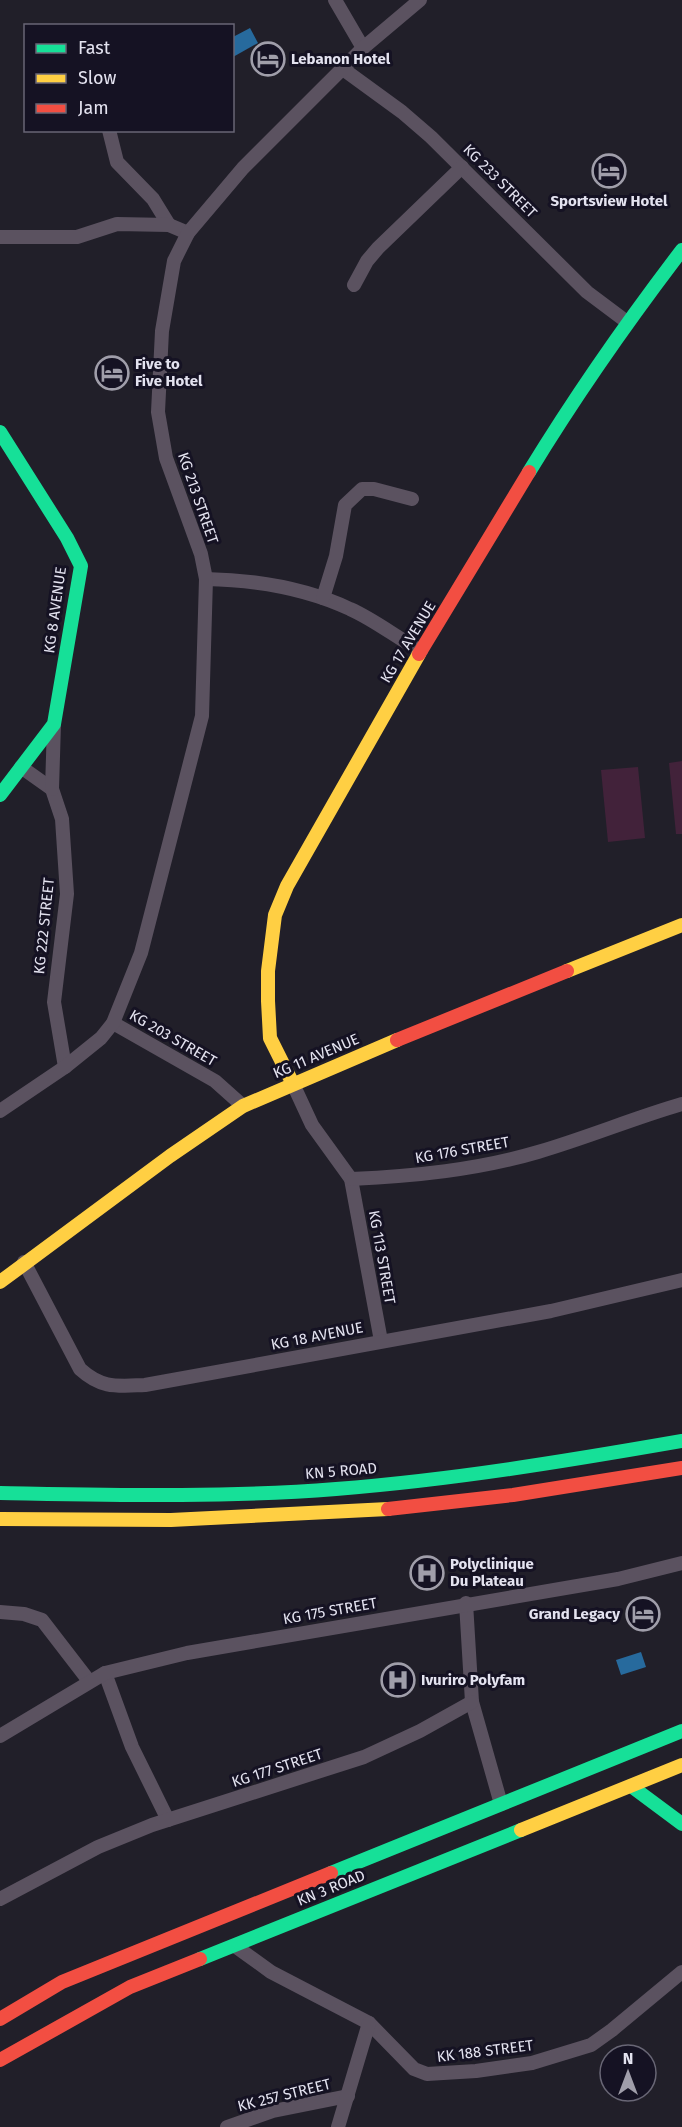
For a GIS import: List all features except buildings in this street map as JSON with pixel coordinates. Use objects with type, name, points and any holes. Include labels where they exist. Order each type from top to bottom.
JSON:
[{"type":"main road","name":"KG 17 AVENUE","points":[[293,1084],[270,1038],[268,971],[275,915],[287,886],[421,651],[567,409],[627,322],[682,250]]},
{"type":"main road","name":"KG 8 AVENUE","points":[[0,432],[67,538],[81,566],[54,724],[0,795]]},
{"type":"main road","name":"KG 11 AVENUE","points":[[0,1282],[24,1262],[243,1106],[682,925]]},
{"type":"main road","name":"KN 5 ROAD","points":[[0,1492],[159,1495],[335,1489],[550,1464],[682,1441]]},
{"type":"main road","points":[[0,1519],[92,1522],[351,1513],[595,1484],[682,1468]]},
{"type":"main road","name":"KN 3 ROAD","points":[[0,2019],[70,1991],[501,1804],[682,1731]]},
{"type":"main road","name":"KN 3 ROAD","points":[[0,2060],[130,1987],[682,1765]]},
{"type":"main road","points":[[631,1786],[682,1824]]},
{"type":"main road","points":[[70,1991],[86,2011]]},
{"type":"street","points":[[335,0],[363,48]]},
{"type":"street","name":"KG 213 STREET","points":[[113,1023],[141,953],[202,716],[206,579],[201,554],[166,458],[158,412],[162,331],[174,261],[188,233],[243,168],[363,48],[420,0]]},
{"type":"street","name":"KG 233 STREET","points":[[344,69],[402,112],[462,167],[587,292],[627,322]]},
{"type":"street","points":[[110,132],[117,162],[153,199],[169,225]]},
{"type":"street","points":[[354,285],[367,261],[378,248],[462,167]]},
{"type":"street","points":[[0,237],[77,237],[117,224],[169,225],[188,233]]},
{"type":"street","points":[[323,598],[336,556],[345,505],[362,489],[374,489],[412,499]]},
{"type":"street","points":[[206,579],[233,579],[280,586],[323,598],[351,609],[421,651]]},
{"type":"street","name":"KG 222 STREET","points":[[54,724],[52,789],[62,819],[66,857],[67,894],[54,1002],[64,1067]]},
{"type":"street","points":[[21,767],[52,789]]},
{"type":"street","name":"KG 203 STREET","points":[[0,1111],[64,1067],[101,1038],[113,1023],[215,1081],[243,1106]]},
{"type":"street","points":[[293,1084],[312,1125],[351,1179]]},
{"type":"street","name":"KG 176 STREET","points":[[351,1179],[414,1176],[477,1166],[538,1152],[682,1104]]},
{"type":"street","name":"KG 113 STREET","points":[[351,1179],[381,1341]]},
{"type":"street","name":"KG 18 AVENUE","points":[[24,1262],[80,1369],[94,1382],[114,1387],[145,1385],[551,1311],[682,1280]]},
{"type":"street","name":"KG 175 STREET","points":[[0,1736],[105,1673],[187,1653],[466,1603],[618,1579],[682,1563]]},
{"type":"street","points":[[466,1603],[472,1702],[501,1804]]},
{"type":"street","points":[[0,1612],[24,1614],[42,1620],[89,1681]]},
{"type":"street","points":[[105,1673],[132,1747],[168,1820]]},
{"type":"street","name":"KG 177 STREET","points":[[0,1899],[98,1847],[168,1820],[364,1757],[420,1731],[472,1702]]},
{"type":"street","name":"KK 188 STREET","points":[[235,1946],[271,1972],[369,2023],[414,2069],[427,2074],[521,2064],[591,2045],[682,1972]]},
{"type":"street","points":[[338,2127],[369,2023]]},
{"type":"street","name":"KK 257 STREET","points":[[227,2127],[273,2111],[348,2096]]},
{"type":"shaded area","points":[[682,761],[682,834],[676,834],[669,763]]},
{"type":"shaded area","points":[[638,767],[645,838],[608,842],[601,770]]},
{"type":"water","points":[[250,28],[258,43],[234,56],[234,36]]},
{"type":"water","points":[[641,1652],[646,1667],[621,1675],[616,1660]]},
{"type":"traffic: fast","points":[[529,472],[602,359],[682,250]]},
{"type":"traffic: fast","points":[[0,432],[67,538],[81,566],[54,724],[0,795]]},
{"type":"traffic: fast","points":[[0,1493],[210,1495],[336,1489],[553,1463],[682,1441]]},
{"type":"traffic: fast","points":[[331,1873],[682,1731]]},
{"type":"traffic: fast","points":[[631,1786],[682,1824]]},
{"type":"traffic: fast","points":[[200,1959],[521,1830]]},
{"type":"traffic: slow","points":[[293,1084],[270,1038],[268,971],[275,915],[287,886],[419,654]]},
{"type":"traffic: slow","points":[[567,971],[682,925]]},
{"type":"traffic: slow","points":[[0,1282],[170,1156],[243,1106],[397,1040]]},
{"type":"traffic: slow","points":[[0,1519],[171,1520],[388,1509]]},
{"type":"traffic: slow","points":[[521,1830],[682,1765]]},
{"type":"traffic: jam","points":[[419,654],[529,472]]},
{"type":"traffic: jam","points":[[397,1040],[567,971]]},
{"type":"traffic: jam","points":[[388,1509],[513,1495],[682,1468]]},
{"type":"traffic: jam","points":[[0,2019],[62,1982],[331,1873]]},
{"type":"traffic: jam","points":[[0,2060],[130,1987],[200,1959]]},
{"type":"place","name":"Lebanon Hotel","points":[[268,59]]},
{"type":"place","name":"Sportsview Hotel","points":[[609,171]]},
{"type":"place","name":"Five to Five Hotel","points":[[112,373]]},
{"type":"place","name":"Polyclinique Du Plateau","points":[[427,1573]]},
{"type":"place","name":"Grand Legacy","points":[[643,1614]]},
{"type":"place","name":"Ivuriro Polyfam","points":[[398,1680]]}]
